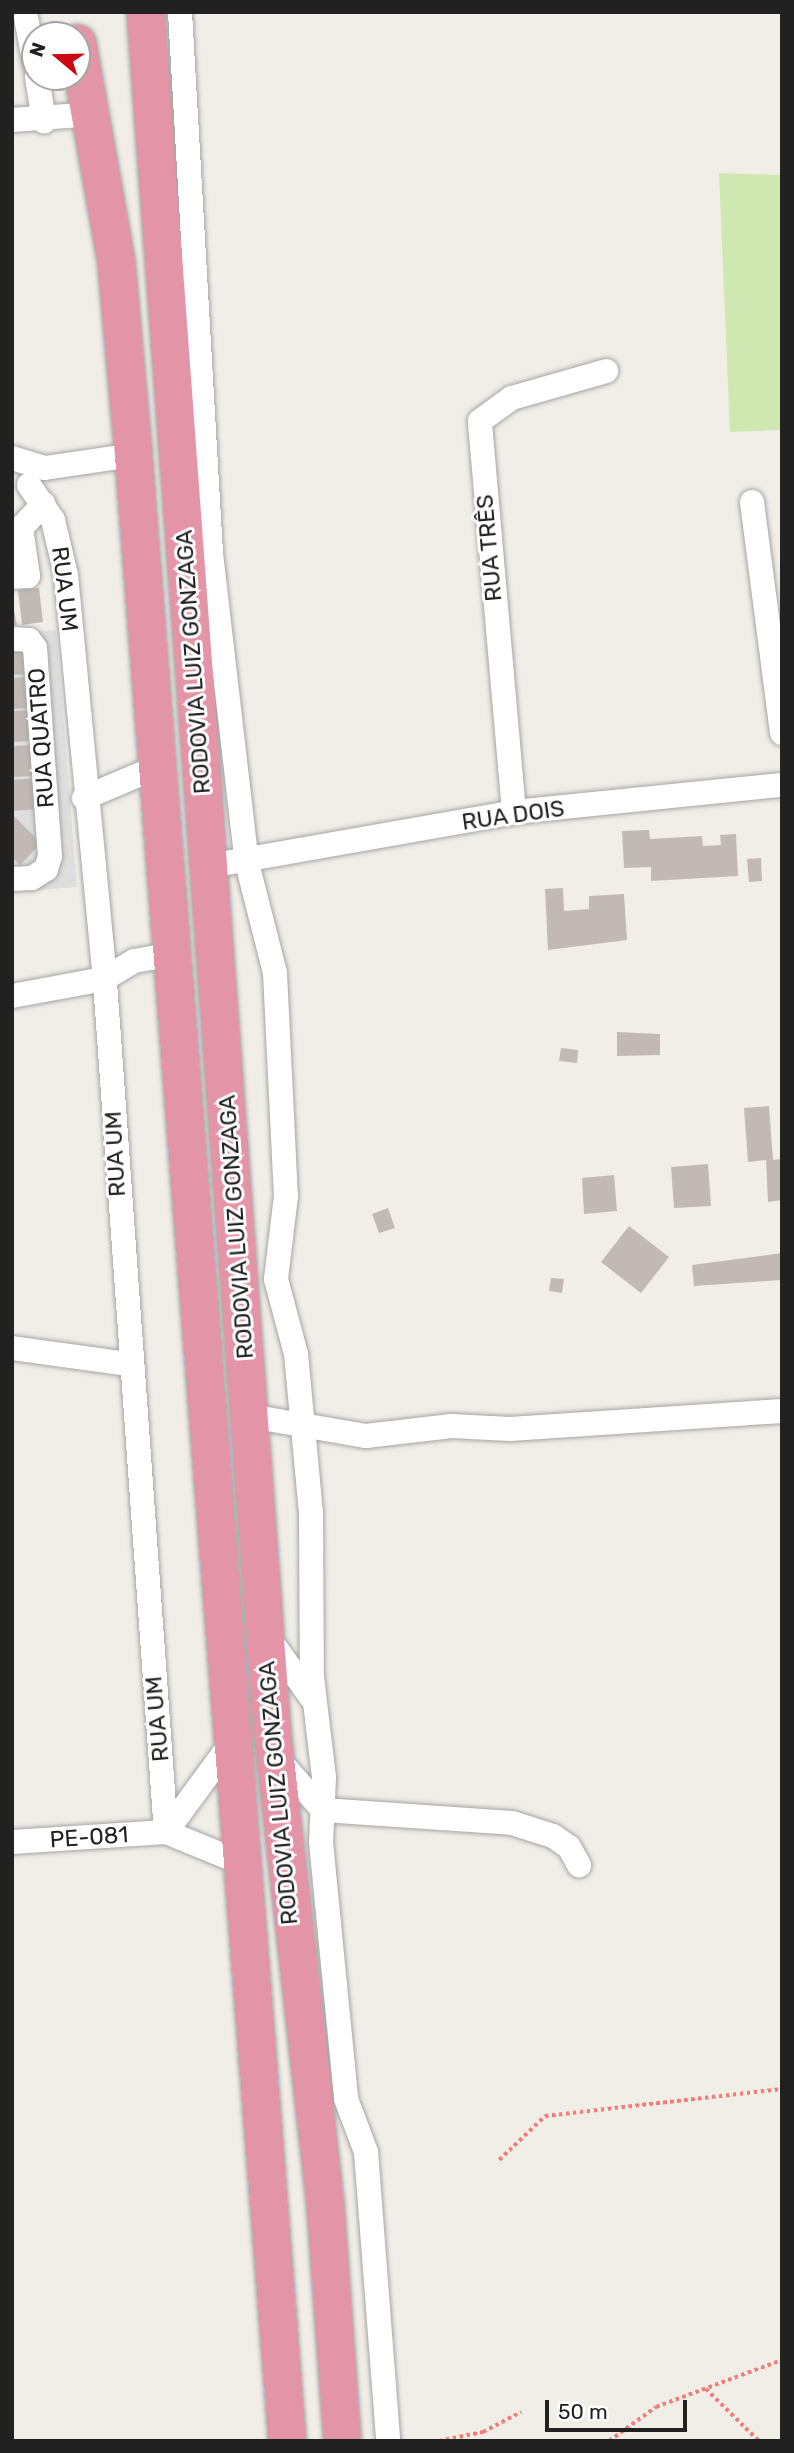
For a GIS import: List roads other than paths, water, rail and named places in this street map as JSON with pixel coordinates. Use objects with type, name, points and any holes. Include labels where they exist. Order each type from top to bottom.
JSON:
[{"type":"highway","name":"RODOVIA LUIZ GONZAGA","points":[[145,12],[274,1754],[323,2191],[342,2441]]},
{"type":"highway","name":"RODOVIA LUIZ GONZAGA","points":[[88,91],[94,114],[133,455],[239,1862],[287,2441]]},
{"type":"street","points":[[180,12],[211,553],[247,863],[275,973],[286,1196],[276,1279],[296,1354],[304,1430],[315,1705],[346,2099],[366,2152],[388,2441]]},
{"type":"street","points":[[39,91],[44,121]]},
{"type":"street","points":[[12,120],[44,121],[94,114]]},
{"type":"street","name":"RUA TRÊS","points":[[514,812],[481,421],[512,398],[606,371]]},
{"type":"street","points":[[32,487],[133,455]]},
{"type":"street","points":[[12,458],[32,487],[21,528],[28,576]]},
{"type":"street","name":"RUA UM","points":[[32,487],[60,540],[66,575],[84,798],[82,860],[104,979],[128,1364],[166,1832]]},
{"type":"street","points":[[752,502],[782,733]]},
{"type":"street","name":"RUA QUATRO","points":[[12,639],[29,640],[35,648],[48,862]]},
{"type":"street","points":[[84,798],[157,766]]},
{"type":"street","name":"RUA DOIS","points":[[209,866],[247,863],[514,812],[782,785]]},
{"type":"street","points":[[12,879],[48,862],[82,860]]},
{"type":"street","points":[[12,996],[104,979],[134,961],[172,954]]},
{"type":"street","points":[[12,1348],[128,1364]]},
{"type":"street","points":[[250,1416],[304,1430],[366,1436],[451,1426],[510,1429],[782,1411]]},
{"type":"street","points":[[265,1633],[315,1705]]},
{"type":"street","points":[[230,1745],[166,1832],[239,1862]]},
{"type":"street","points":[[274,1754],[323,1810],[512,1824],[569,1847],[579,1865]]},
{"type":"street","name":"PE-081","points":[[12,1842],[166,1832]]}]
